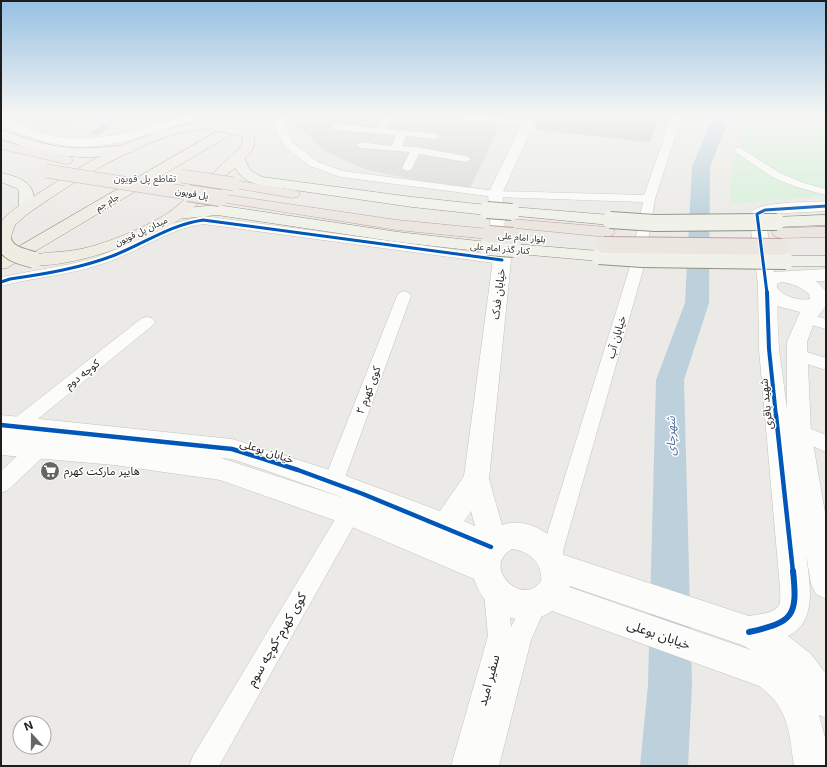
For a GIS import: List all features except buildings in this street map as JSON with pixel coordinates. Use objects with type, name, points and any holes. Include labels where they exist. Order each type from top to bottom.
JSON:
[{"type":"highway","points":[[23,151],[66,160],[119,168]]},
{"type":"highway","name":"پل قویون","points":[[31,167],[46,171],[220,198]]},
{"type":"highway","name":"پل قویون","points":[[135,170],[234,184]]},
{"type":"highway","name":"بلوار امام علی","points":[[234,184],[500,229]]},
{"type":"highway","name":"بلوار امام علی","points":[[220,198],[397,225],[500,229],[780,254],[826,246]]},
{"type":"highway","name":"بلوار امام علی","points":[[780,254],[801,233],[826,232]]},
{"type":"main road","points":[[64,151],[89,153],[106,151]]},
{"type":"main road","points":[[3,237],[27,207],[63,183],[122,151]]},
{"type":"main road","name":"جام جم","points":[[3,237],[189,151]]},
{"type":"main road","name":"جام جم","points":[[1,264],[199,151]]},
{"type":"main road","name":"میدان پل قویون","points":[[3,237],[3,244],[10,252],[34,260],[52,260],[92,252],[127,239],[177,214],[244,151]]},
{"type":"main road","name":"کنار گذر امام علی","points":[[238,158],[242,170],[249,177],[260,181],[412,202],[500,229]]},
{"type":"main road","points":[[1,177],[21,185],[26,190],[27,207]]},
{"type":"main road","name":"کنار گذر امام علی","points":[[177,214],[217,210],[398,237],[500,229],[605,238],[642,259],[780,254],[826,261]]},
{"type":"main road","name":"کنار گذر امام علی","points":[[780,254],[826,220]]},
{"type":"main road","points":[[801,233],[826,228]]},
{"type":"main road","points":[[1,275],[29,265],[52,260]]},
{"type":"street","points":[[297,151],[314,164],[500,229]]},
{"type":"street","points":[[407,168],[416,151]]},
{"type":"street","points":[[420,151],[466,159]]},
{"type":"street","name":"خیابان فدک","points":[[491,563],[476,479],[500,229],[520,151]]},
{"type":"street","name":"خیابان آب","points":[[547,581],[636,270],[649,199],[665,151]]},
{"type":"street","points":[[741,151],[776,175],[800,185],[826,192]]},
{"type":"street","points":[[1,282],[10,279],[79,267],[130,249],[172,226],[184,222],[203,220],[500,229],[649,199]]},
{"type":"street","name":"شهید باقری","points":[[749,632],[778,625],[784,622],[794,609],[795,588],[769,349],[780,254],[757,214],[765,210],[826,206]]},
{"type":"street","points":[[780,254],[826,275]]},
{"type":"street","points":[[780,254],[774,295],[787,303],[803,306],[819,306]]},
{"type":"street","points":[[780,254],[799,280],[810,285],[819,306]]},
{"type":"street","name":"کوی کهرم ۲","points":[[333,483],[404,296]]},
{"type":"street","points":[[819,306],[797,342],[797,355],[799,432],[819,516],[826,584]]},
{"type":"street","name":"کوچه دوم","points":[[6,432],[147,322]]},
{"type":"street","points":[[797,355],[826,364]]},
{"type":"street","points":[[1,484],[59,430]]},
{"type":"street","name":"خیابان بوعلی","points":[[6,432],[59,430],[232,449],[269,460],[333,483],[446,526],[491,563]]},
{"type":"street","points":[[6,432],[40,447],[114,454],[220,469],[491,563]]},
{"type":"street","points":[[799,432],[826,444]]},
{"type":"street","name":"خیابان فدک","points":[[446,526],[476,479]]},
{"type":"street","name":"کوی کهرم-کوچه سوم","points":[[202,766],[350,513]]},
{"type":"street","points":[[510,535],[526,536],[540,544],[547,581],[519,605],[503,598],[491,563],[502,537],[510,535]]},
{"type":"street","name":"سفیر امید","points":[[465,766],[500,636],[491,563]]},
{"type":"street","points":[[547,581],[749,632],[781,649],[799,666],[826,701]]},
{"type":"street","name":"خیابان بوعلی","points":[[547,581],[779,678],[797,701],[808,736],[812,766]]},
{"type":"street","name":"سفیر امید","points":[[485,766],[519,638],[547,581]]},
{"type":"shaded area","points":[[324,151],[488,151],[469,190],[367,170]]},
{"type":"green space","points":[[738,151],[826,151],[826,196],[731,203],[731,171]]},
{"type":"waterway","name":"شهرچای","points":[[664,766],[670,685],[670,380],[697,303],[701,167],[708,151]]},
{"type":"cycle path","points":[[749,632],[776,625],[788,618],[794,607],[795,595],[769,349],[767,285],[757,214],[765,210],[826,206]]},
{"type":"cycle path","points":[[1,282],[85,265],[129,249],[172,227],[203,220],[502,260]]},
{"type":"cycle path","points":[[1,425],[232,449],[330,481],[427,519],[491,547]]},
{"type":"place","name":"هایپر مارکت کهرم","points":[[50,471]]},
{"type":"district","name":"تقاطع پل قویون","points":[[145,178]]}]
